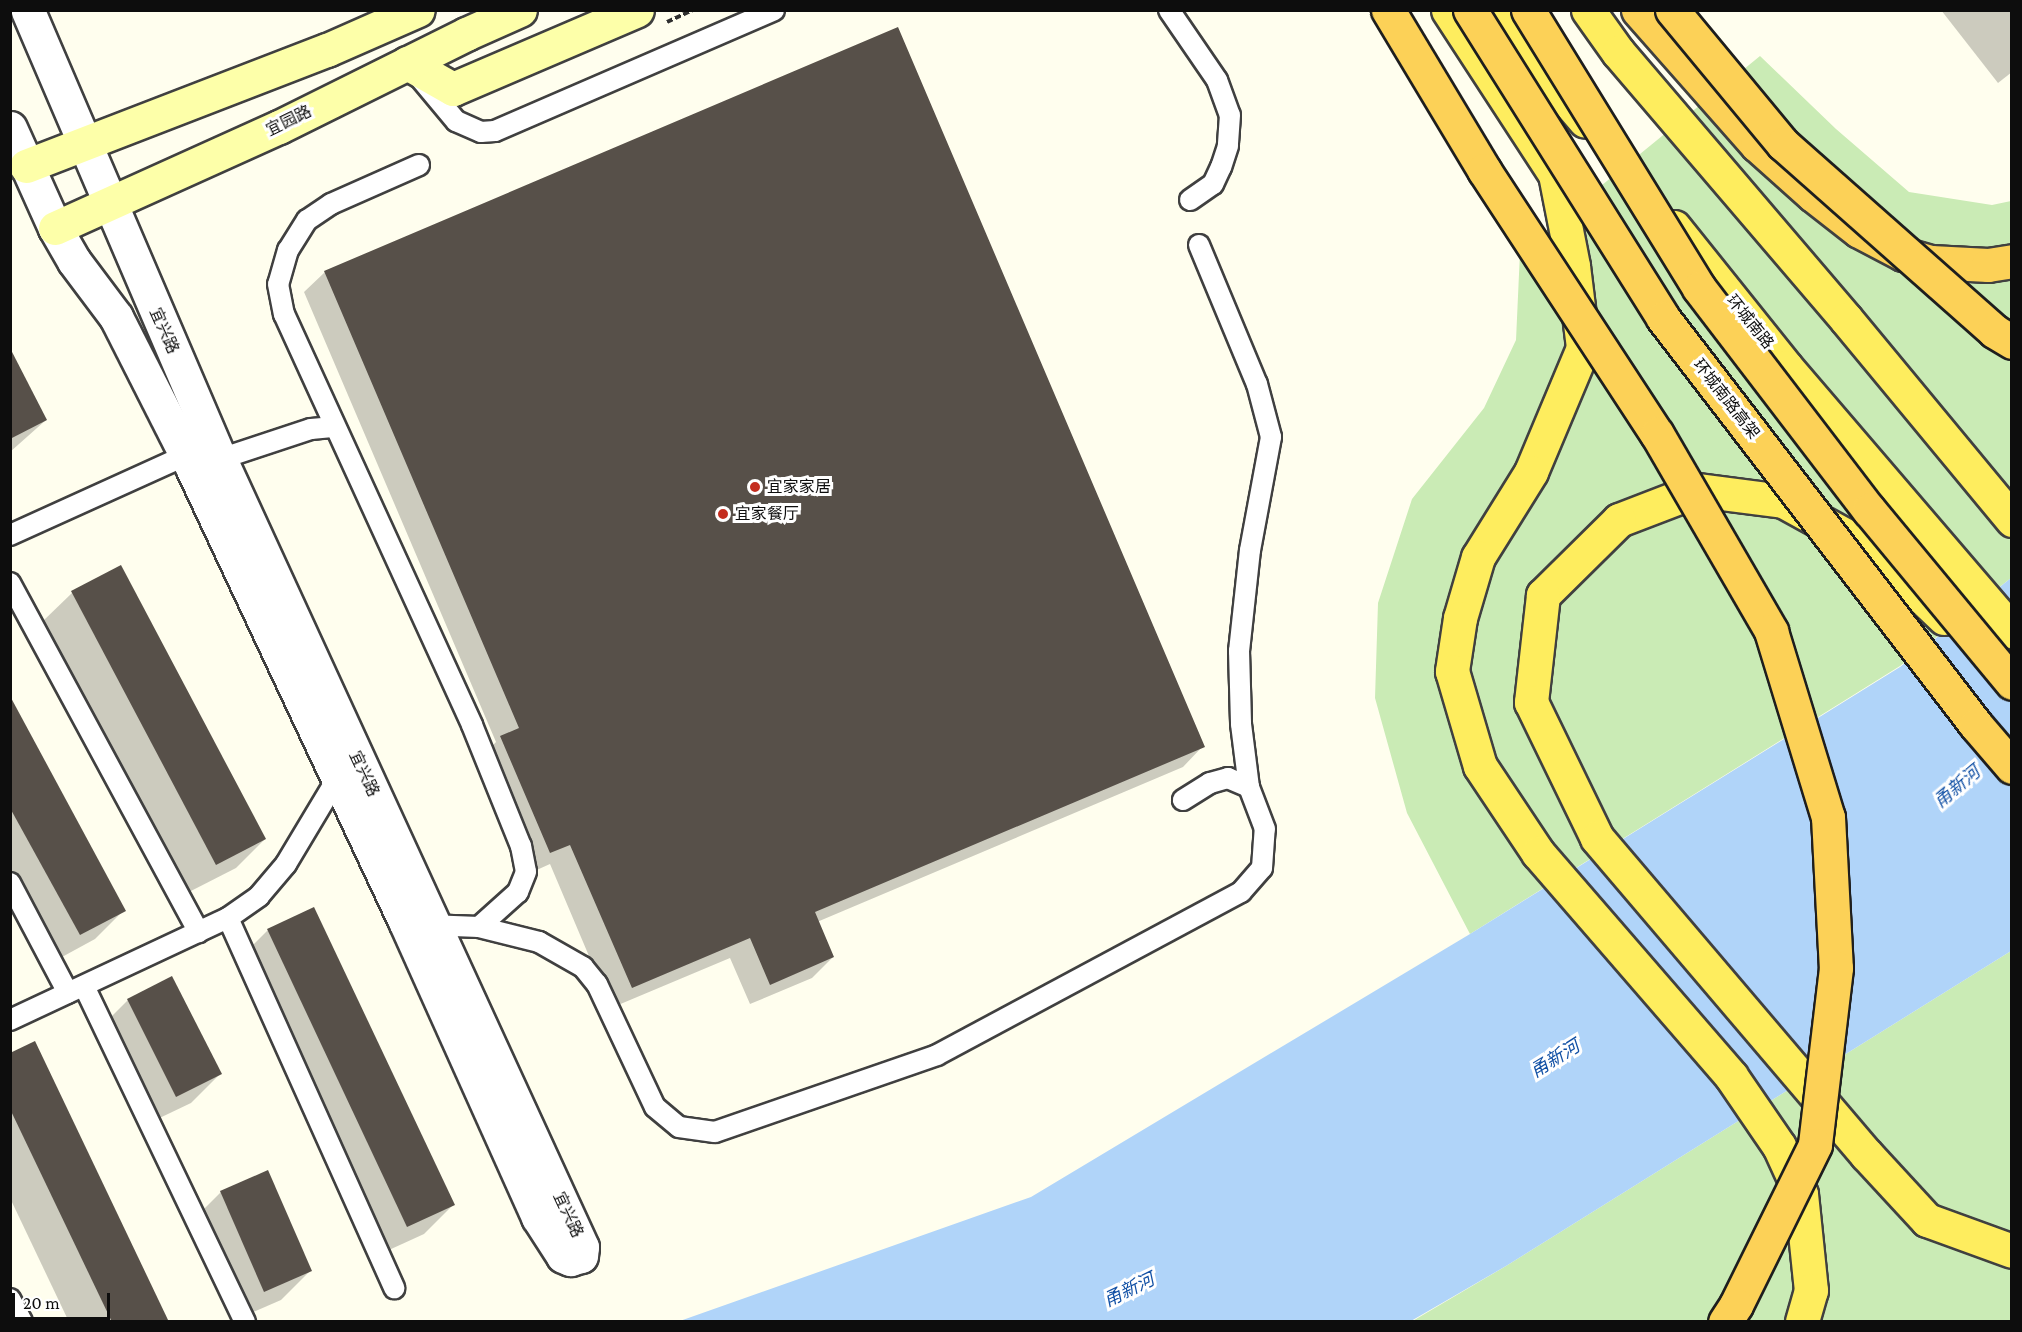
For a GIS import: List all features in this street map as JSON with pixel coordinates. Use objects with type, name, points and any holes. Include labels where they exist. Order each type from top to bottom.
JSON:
[{"type":"highway","points":[[1388,10],[1484,170],[1657,434],[1771,631],[1828,817],[1836,968],[1815,1145],[1736,1305],[1725,1322]]},
{"type":"highway","name":"环城南路高架","points":[[1470,10],[1663,318],[1976,725],[2012,767]]},
{"type":"highway","points":[[1528,10],[1699,288],[1869,510],[2012,683]]},
{"type":"highway","points":[[1638,10],[1757,145],[1813,195],[1859,231],[1903,254],[1931,262],[1988,265],[2012,261]]},
{"type":"highway","points":[[1672,10],[1784,144],[1994,331],[2012,342]]},
{"type":"main road","points":[[26,166],[83,145],[367,23],[418,10]]},
{"type":"main road","name":"宜园路","points":[[55,228],[279,127],[520,10]]},
{"type":"main road","points":[[407,63],[453,89],[637,10]]},
{"type":"main road","points":[[1448,10],[1555,174],[1574,266],[1583,348],[1531,472],[1478,557],[1460,618],[1452,671],[1480,766],[1538,853],[1731,1076],[1779,1146],[1801,1194],[1811,1290],[1802,1322]]},
{"type":"main road","name":"环城南路","points":[[1491,10],[1651,198],[1786,367],[2012,633]]},
{"type":"main road","points":[[1588,10],[1618,52],[1846,319],[2012,520]]},
{"type":"main road","points":[[2012,693],[1954,628],[1874,551],[1783,501],[1697,490],[1619,520],[1543,595],[1531,702],[1597,838],[1866,1154],[1927,1220],[2012,1251]]},
{"type":"street","name":"宜兴路","points":[[10,128],[55,228],[74,261],[116,317],[199,461],[419,923],[582,1247],[581,1256],[570,1259],[563,1256],[538,1217],[419,923],[338,777],[199,461],[108,204],[28,10]]},
{"type":"lane","points":[[407,63],[456,121],[481,132],[495,131],[774,10]]},
{"type":"lane","points":[[1169,10],[1217,80],[1230,115],[1228,146],[1213,184],[1190,200]]},
{"type":"lane","points":[[419,165],[332,204],[307,220],[288,250],[278,284],[284,314],[472,725],[521,846],[526,872],[518,892],[479,927]]},
{"type":"lane","points":[[419,923],[479,927],[539,942],[583,967],[597,984],[655,1107],[679,1126],[715,1132],[937,1055],[1241,892],[1262,868],[1265,829],[1250,787],[1241,724],[1239,651],[1250,550],[1271,437],[1257,384],[1199,245]]},
{"type":"lane","points":[[10,535],[199,461],[311,429],[335,427]]},
{"type":"lane","points":[[10,583],[200,932]]},
{"type":"lane","points":[[10,1020],[200,932],[228,918],[260,896],[286,864],[338,777]]},
{"type":"lane","points":[[1183,800],[1210,783],[1228,778],[1250,787]]},
{"type":"lane","points":[[10,883],[76,989],[245,1322]]},
{"type":"lane","points":[[228,918],[394,1288]]},
{"type":"lane","points":[[10,1299],[22,1322]]},
{"type":"green space","points":[[1760,56],[1836,129],[1909,192],[1992,205],[2011,201],[2011,578],[1900,666],[1470,934],[1407,813],[1375,698],[1378,603],[1412,499],[1484,408],[1516,340],[1520,252]]},
{"type":"green space","points":[[2011,951],[2011,1321],[1411,1322],[1506,1266]]},
{"type":"water","name":"甬新河","points":[[2011,578],[2011,951],[1506,1266],[1411,1321],[677,1322],[1031,1197],[1470,934],[1900,667]]},
{"type":"building","name":"宜家家居","points":[[898,27],[1205,747],[815,912],[834,957],[770,985],[750,938],[632,988],[570,845],[550,853],[500,736],[519,728],[324,271]]},
{"type":"building","points":[[10,348],[47,420],[10,439]]},
{"type":"building","points":[[121,565],[266,839],[216,865],[71,591]]},
{"type":"building","points":[[10,696],[126,911],[80,935],[10,808]]},
{"type":"building","points":[[314,907],[455,1205],[407,1227],[267,929]]},
{"type":"building","points":[[172,976],[222,1074],[176,1097],[127,999]]},
{"type":"building","points":[[35,1041],[169,1322],[112,1322],[10,1109],[10,1053]]},
{"type":"building","points":[[268,1170],[312,1271],[264,1292],[220,1191]]},
{"type":"place","name":"宜家家居","points":[[755,487]]},
{"type":"place","name":"宜家餐厅","points":[[723,514]]}]
